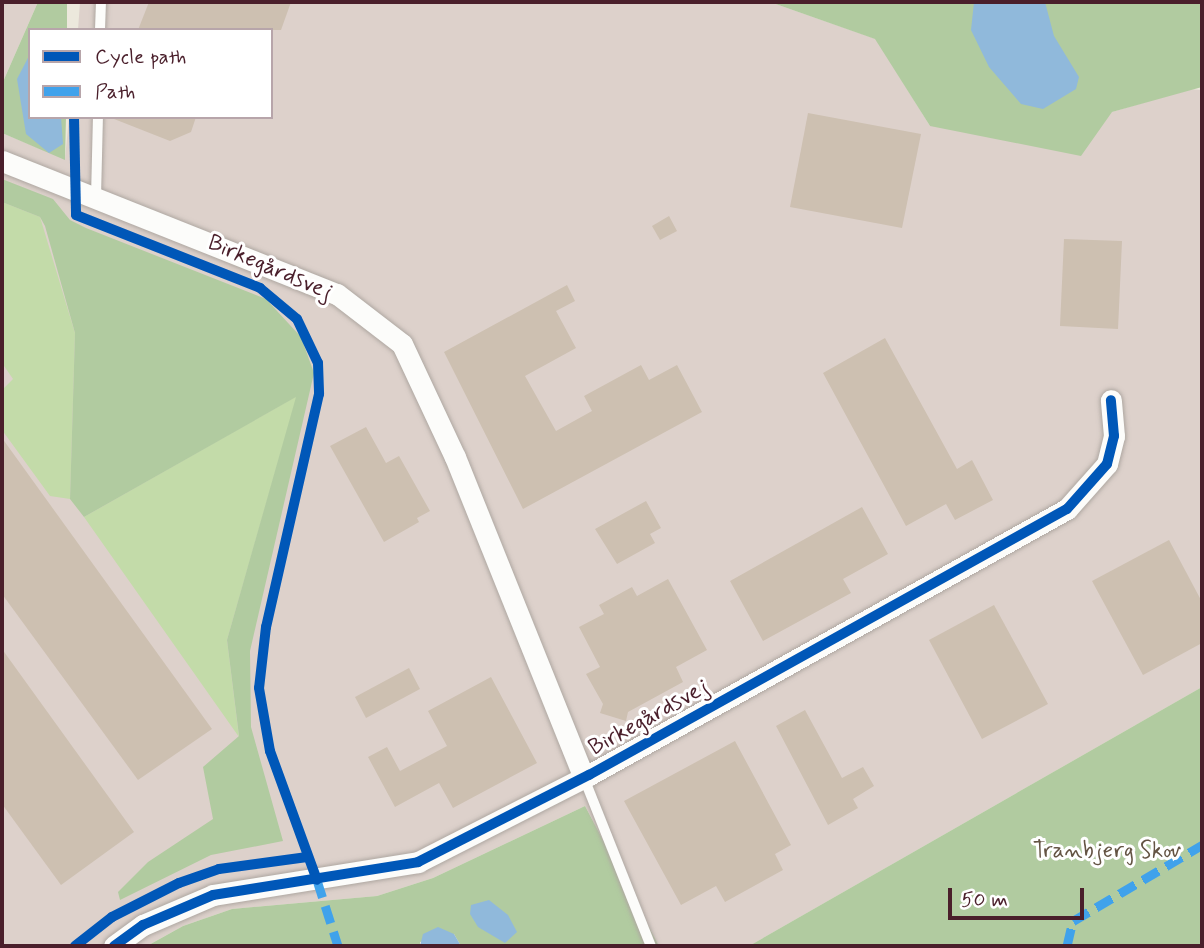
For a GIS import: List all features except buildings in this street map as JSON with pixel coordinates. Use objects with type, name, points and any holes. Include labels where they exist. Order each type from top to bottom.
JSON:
[{"type":"street","name":"Birkegårdsvej","points":[[2,161],[337,295],[402,344],[455,457],[583,778]]},
{"type":"street","name":"Birkegårdsvej","points":[[114,946],[143,925],[213,895],[353,876],[418,862],[583,778],[1067,509],[1107,464],[1114,436],[1111,400]]},
{"type":"lane","points":[[100,28],[101,2]]},
{"type":"lane","points":[[96,197],[98,119]]},
{"type":"lane","points":[[583,778],[651,946]]},
{"type":"shaded area","points":[[2,2],[38,2],[2,84]]},
{"type":"shaded area","points":[[80,2],[770,2],[876,39],[930,126],[1112,112],[1189,89],[1202,90],[1202,687],[749,946],[659,946],[585,806],[433,878],[377,896],[232,909],[183,926],[147,946],[2,946],[2,133],[65,159],[69,119],[273,119],[273,28],[78,28]]},
{"type":"green space","points":[[38,2],[67,2],[67,28],[28,28],[28,119],[66,119],[65,160],[2,133],[2,84]]},
{"type":"green space","points":[[770,2],[1202,2],[1202,87],[1112,112],[1081,156],[930,126],[875,39]]},
{"type":"green space","points":[[2,179],[53,199],[70,220],[86,228],[266,299],[301,337],[314,373],[250,651],[251,727],[283,841],[211,855],[120,900],[118,892],[148,862],[213,819],[203,767],[239,736],[227,640],[296,397],[84,517],[70,499],[75,333],[45,226],[40,217],[2,202]]},
{"type":"green space","points":[[2,202],[40,217],[75,333],[70,499],[50,496],[2,430],[2,390],[13,379],[2,363]]},
{"type":"green space","points":[[297,396],[227,640],[239,737],[84,517]]},
{"type":"green space","name":"Tranbjerg Skov","points":[[1202,687],[1202,946],[749,946]]},
{"type":"green space","points":[[585,806],[659,946],[461,946],[454,934],[420,942],[420,946],[147,946],[183,926],[232,909],[377,896],[433,878]]},
{"type":"water","points":[[974,2],[1045,2],[1054,36],[1079,77],[1076,89],[1043,109],[1021,104],[989,67],[971,30]]},
{"type":"water","points":[[28,58],[28,119],[61,119],[63,144],[49,153],[26,134],[17,79]]},
{"type":"water","points":[[489,900],[508,915],[517,932],[505,943],[478,927],[470,914],[471,905]]},
{"type":"water","points":[[438,927],[454,934],[461,946],[420,946],[423,934]]},
{"type":"marked path","points":[[1067,946],[1073,921],[1202,845]]},
{"type":"marked path","points":[[317,880],[338,946]]},
{"type":"cycle path","points":[[74,119],[76,215],[260,288],[297,319],[318,363],[319,394],[266,627],[259,688],[270,751],[317,880]]},
{"type":"cycle path","points":[[114,946],[143,925],[213,895],[418,862],[589,775],[1067,509],[1107,464],[1114,436],[1111,400]]},
{"type":"cycle path","points":[[75,946],[112,917],[179,883],[219,869],[307,857]]}]
